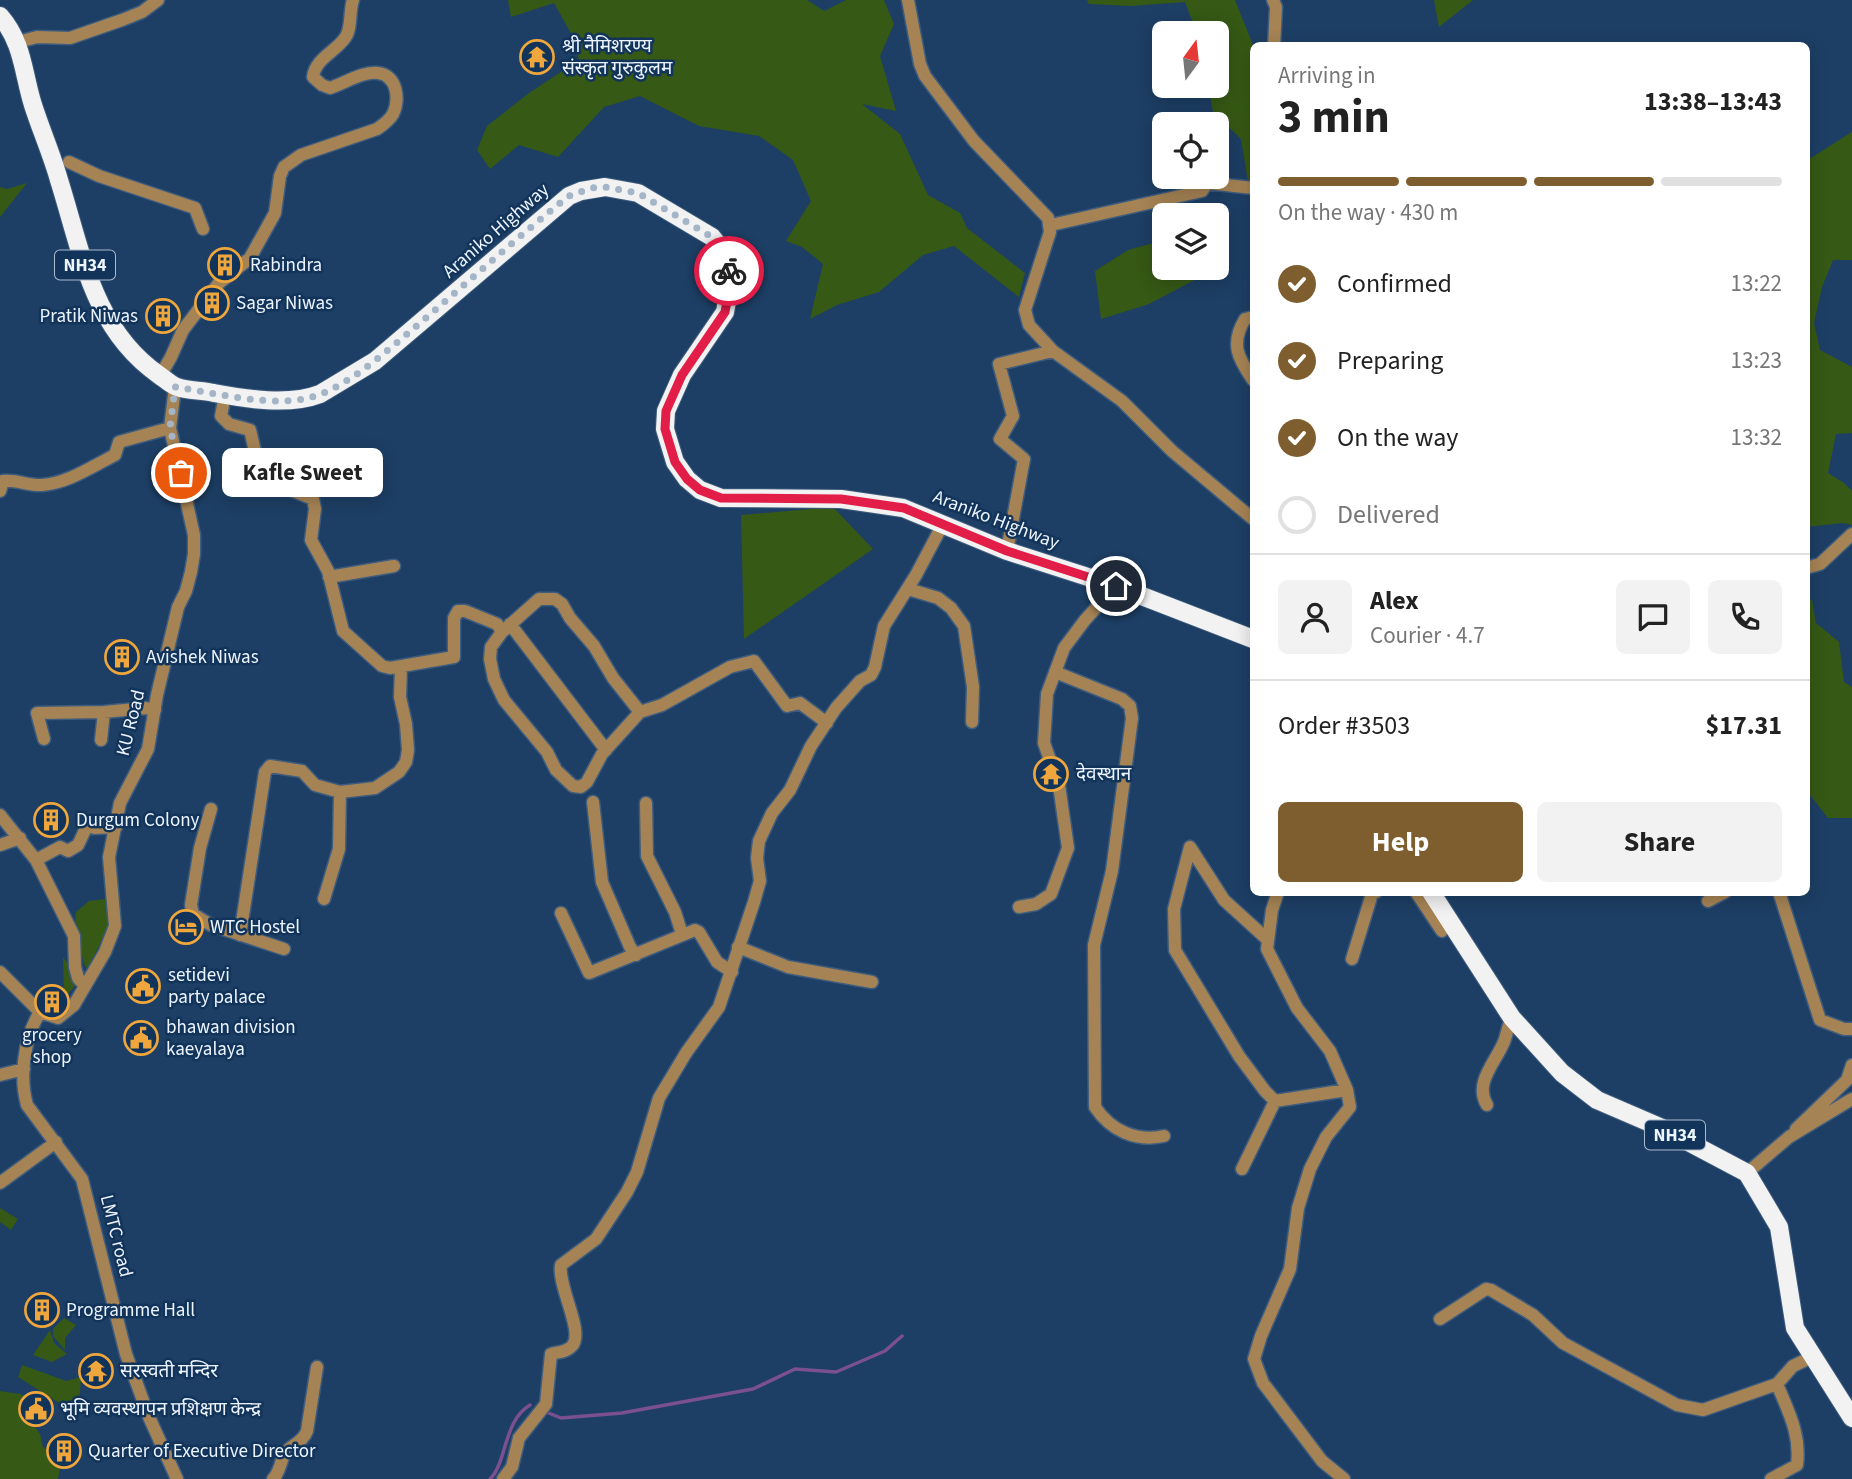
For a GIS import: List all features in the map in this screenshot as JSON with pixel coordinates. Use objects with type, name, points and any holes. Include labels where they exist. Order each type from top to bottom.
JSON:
[{"type":"highway","name":"Araniko Highway","points":[[0,16],[18,42],[33,106],[48,143],[97,300],[132,354],[175,387],[283,400],[311,397],[333,388],[375,361],[569,196],[591,188],[619,188],[650,198],[700,229],[712,237],[727,256],[730,285],[725,312],[682,375],[666,411],[665,429],[675,462],[687,479],[710,496],[841,499],[904,508],[1007,551],[1116,586],[1250,638]]},
{"type":"highway","name":"NH34","points":[[1434,896],[1512,1018],[1562,1073],[1597,1100],[1662,1128],[1747,1173]]},
{"type":"highway","points":[[1747,1173],[1779,1227],[1795,1328],[1852,1418]]},
{"type":"street","points":[[18,42],[37,37],[70,38],[132,16],[158,0]]},
{"type":"street","points":[[160,376],[183,330],[219,283],[250,258],[275,213],[280,176],[284,167],[301,155],[377,129],[394,112],[396,94],[388,76],[368,73],[330,88],[313,77],[314,69],[345,38],[349,24],[348,13],[353,0]]},
{"type":"street","points":[[908,0],[920,64],[925,76],[974,141],[1032,200],[1051,225],[1025,310],[1029,325],[1054,351],[1122,401],[1172,451],[1250,516]]},
{"type":"street","points":[[1273,0],[1276,7],[1274,42]]},
{"type":"street","points":[[69,162],[99,176],[195,208],[203,229]]},
{"type":"street","points":[[1051,225],[1202,191],[1207,183],[1250,188]]},
{"type":"street","points":[[1250,318],[1245,319],[1238,331],[1236,348],[1250,375]]},
{"type":"street","points":[[1007,551],[1024,459],[1000,439],[1013,416],[999,364],[1054,351]]},
{"type":"street","name":"KU Road","points":[[40,1012],[52,1017],[63,1015],[74,1005],[104,952],[115,926],[108,857],[120,803],[148,749],[178,607],[186,592],[194,554],[194,535],[170,428],[175,387]]},
{"type":"street","points":[[225,395],[221,416],[229,424],[250,430],[258,464],[286,488],[313,499],[315,509],[312,540],[329,577],[343,631],[382,666],[390,668],[454,657],[454,618],[458,611],[465,611],[506,628],[606,750]]},
{"type":"street","points":[[1,484],[10,480],[39,485],[64,481],[115,456],[119,442],[170,428]]},
{"type":"street","points":[[503,1479],[512,1467],[519,1438],[546,1404],[551,1354],[570,1348],[575,1343],[576,1333],[561,1284],[561,1265],[596,1239],[627,1192],[637,1172],[659,1098],[686,1053],[719,1007],[760,881],[757,859],[759,841],[772,813],[790,790],[801,765],[848,693],[871,675],[884,626],[908,589],[943,524]]},
{"type":"street","points":[[1810,567],[1820,564],[1852,534]]},
{"type":"street","points":[[329,577],[394,566]]},
{"type":"street","points":[[1019,907],[1036,904],[1051,894],[1068,848],[1059,785],[1044,743],[1047,694],[1064,648],[1116,586]]},
{"type":"street","points":[[908,589],[938,598],[951,608],[964,626],[973,687],[972,723]]},
{"type":"street","points":[[640,712],[612,678],[594,646],[570,618],[562,604],[555,599],[539,599],[506,628],[491,647],[490,659],[504,700],[547,752],[556,770],[573,786],[581,787],[587,782],[606,750],[640,712],[662,705],[730,667],[754,661],[786,706],[800,703],[827,723]]},
{"type":"street","points":[[240,935],[265,772],[270,766],[302,771],[315,785],[341,792],[375,788],[399,772],[406,762],[408,750],[400,697],[401,667]]},
{"type":"street","points":[[1055,672],[1122,699],[1130,706],[1132,718],[1112,871],[1094,945],[1095,1107],[1104,1121],[1134,1136],[1147,1140],[1164,1136]]},
{"type":"street","points":[[44,739],[37,713],[146,708],[155,710]]},
{"type":"street","points":[[101,740],[104,712]]},
{"type":"street","points":[[324,899],[339,849],[341,792]]},
{"type":"street","points":[[593,802],[602,882],[636,955]]},
{"type":"street","points":[[646,803],[647,856],[675,912],[682,934]]},
{"type":"street","points":[[211,809],[200,848],[191,905],[193,914],[211,925],[284,949]]},
{"type":"street","points":[[0,815],[36,860],[74,936],[75,967],[78,978],[85,986]]},
{"type":"street","points":[[36,860],[60,847],[68,851],[78,845],[91,824],[94,828],[116,827]]},
{"type":"street","points":[[0,845],[20,838]]},
{"type":"street","points":[[1268,940],[1224,900],[1190,847],[1174,909],[1175,950],[1240,1056],[1275,1101]]},
{"type":"street","points":[[1277,896],[1267,949],[1297,1008],[1330,1051],[1347,1090],[1350,1107],[1326,1137],[1310,1169],[1298,1208],[1290,1269],[1254,1359],[1264,1383],[1322,1461],[1344,1479]]},
{"type":"street","points":[[1352,959],[1371,896]]},
{"type":"street","points":[[1419,896],[1442,931]]},
{"type":"street","points":[[1708,901],[1718,896]]},
{"type":"street","points":[[1780,896],[1820,1020],[1852,1030]]},
{"type":"street","points":[[561,913],[589,972],[695,930],[723,969],[732,972]]},
{"type":"street","points":[[738,947],[788,967],[872,982]]},
{"type":"street","points":[[0,972],[40,1012]]},
{"type":"street","name":"LMTC road","points":[[40,1012],[34,1021],[24,1069],[23,1091],[27,1105],[82,1180],[125,1354],[177,1479]]},
{"type":"street","points":[[1487,1105],[1482,1096],[1485,1078],[1505,1041],[1507,1027],[1512,1018]]},
{"type":"street","points":[[1789,1138],[1812,1111],[1847,1080],[1852,1065]]},
{"type":"street","points":[[0,1075],[24,1069]]},
{"type":"street","points":[[1275,1101],[1347,1090]]},
{"type":"street","points":[[1747,1173],[1789,1138],[1852,1099]]},
{"type":"street","points":[[1242,1170],[1275,1101]]},
{"type":"street","points":[[0,1183],[56,1142]]},
{"type":"street","points":[[1440,1319],[1486,1289],[1491,1290],[1533,1315],[1563,1343],[1677,1405],[1703,1410],[1777,1384],[1793,1366],[1814,1356]]},
{"type":"street","points":[[273,1479],[285,1453],[305,1437],[317,1367]]},
{"type":"street","points":[[1771,1479],[1797,1465],[1799,1451],[1796,1428],[1777,1384]]},
{"type":"green space","points":[[508,0],[807,0],[824,11],[846,0],[884,0],[894,24],[880,56],[896,111],[862,104],[900,134],[928,195],[960,213],[967,228],[1025,273],[1019,297],[954,246],[923,255],[879,292],[837,305],[810,319],[823,264],[802,247],[786,241],[811,201],[793,160],[759,136],[699,126],[640,96],[604,107],[558,157],[519,145],[490,169],[477,150],[487,126],[529,93],[579,60],[573,37],[554,3],[511,17]]},
{"type":"green space","points":[[1087,0],[1235,0],[1252,42],[1250,183],[1241,139],[1229,127],[1229,112],[1213,112],[1210,98],[1229,98],[1229,21],[1192,21],[1185,2],[1131,6],[1089,4]]},
{"type":"green space","points":[[1434,0],[1473,0],[1439,27]]},
{"type":"green space","points":[[1852,132],[1852,260],[1833,260],[1822,287],[1814,323],[1820,350],[1852,367],[1852,433],[1836,434],[1828,473],[1852,491],[1852,525],[1843,523],[1810,527],[1810,158]]},
{"type":"green space","points":[[27,183],[0,217],[0,187],[7,189]]},
{"type":"green space","points":[[1152,243],[1152,280],[1195,280],[1149,304],[1101,319],[1095,271],[1128,250]]},
{"type":"green space","points":[[833,507],[873,549],[744,639],[741,515]]},
{"type":"green space","points":[[1810,599],[1816,623],[1839,642],[1844,682],[1852,687],[1852,818],[1828,818],[1810,795]]},
{"type":"green space","points":[[105,899],[109,921],[107,930],[88,968],[85,967],[78,940],[76,912],[89,901]]},
{"type":"green space","points":[[63,957],[71,968],[76,984],[66,997],[64,995]]},
{"type":"green space","points":[[0,1208],[18,1219],[11,1230],[0,1222]]},
{"type":"green space","points":[[64,1318],[76,1325],[65,1338],[65,1350],[53,1336],[53,1329]]},
{"type":"green space","points":[[50,1330],[54,1343],[67,1354],[52,1362],[33,1355]]},
{"type":"green space","points":[[22,1365],[66,1381],[81,1377],[79,1408],[72,1411],[18,1377]]},
{"type":"green space","points":[[0,1391],[20,1394],[32,1400],[27,1416],[40,1434],[43,1447],[53,1455],[60,1467],[58,1479],[0,1479]]},
{"type":"waterway","points":[[546,1412],[561,1418],[622,1413],[753,1389],[795,1369],[836,1372],[885,1351],[902,1336]]},
{"type":"waterway","points":[[490,1479],[500,1463],[515,1421],[530,1405]]},
{"type":"way so far","points":[[181,473],[170,428],[175,387],[283,400],[311,397],[333,388],[375,361],[559,204],[581,191],[591,188],[619,188],[650,198],[712,237],[727,256],[729,271]]},
{"type":"place","name":"श्री नैमिशरण्य संस्कृत गुरुकुलम","points":[[537,57]]},
{"type":"place","name":"Rabindra","points":[[225,265]]},
{"type":"place","name":"Sagar Niwas","points":[[212,303]]},
{"type":"place","name":"Pratik Niwas","points":[[163,316]]},
{"type":"place","name":"Kafle Sweet","points":[[181,473]]},
{"type":"place","name":"Avishek Niwas","points":[[122,657]]},
{"type":"place","name":"देवस्थान","points":[[1051,774]]},
{"type":"place","name":"Durgum Colony","points":[[51,820]]},
{"type":"place","name":"WTC Hostel","points":[[186,927]]},
{"type":"place","name":"setidevi party palace","points":[[143,986]]},
{"type":"place","name":"grocery shop","points":[[52,1002]]},
{"type":"place","name":"bhawan division kaeyalaya","points":[[141,1038]]},
{"type":"place","name":"Programme Hall","points":[[42,1310]]},
{"type":"place","name":"सरस्वती मन्दिर","points":[[96,1371]]},
{"type":"place","name":"भूमि व्यवस्थापन प्रशिक्षण केन्द्र","points":[[36,1409]]},
{"type":"place","name":"Quarter of Executive Director","points":[[64,1451]]},
{"type":"route","points":[[729,271],[730,285],[725,312],[682,375],[666,411],[665,429],[675,462],[687,479],[700,490],[721,498],[841,499],[904,508],[1007,551],[1116,586]]}]
